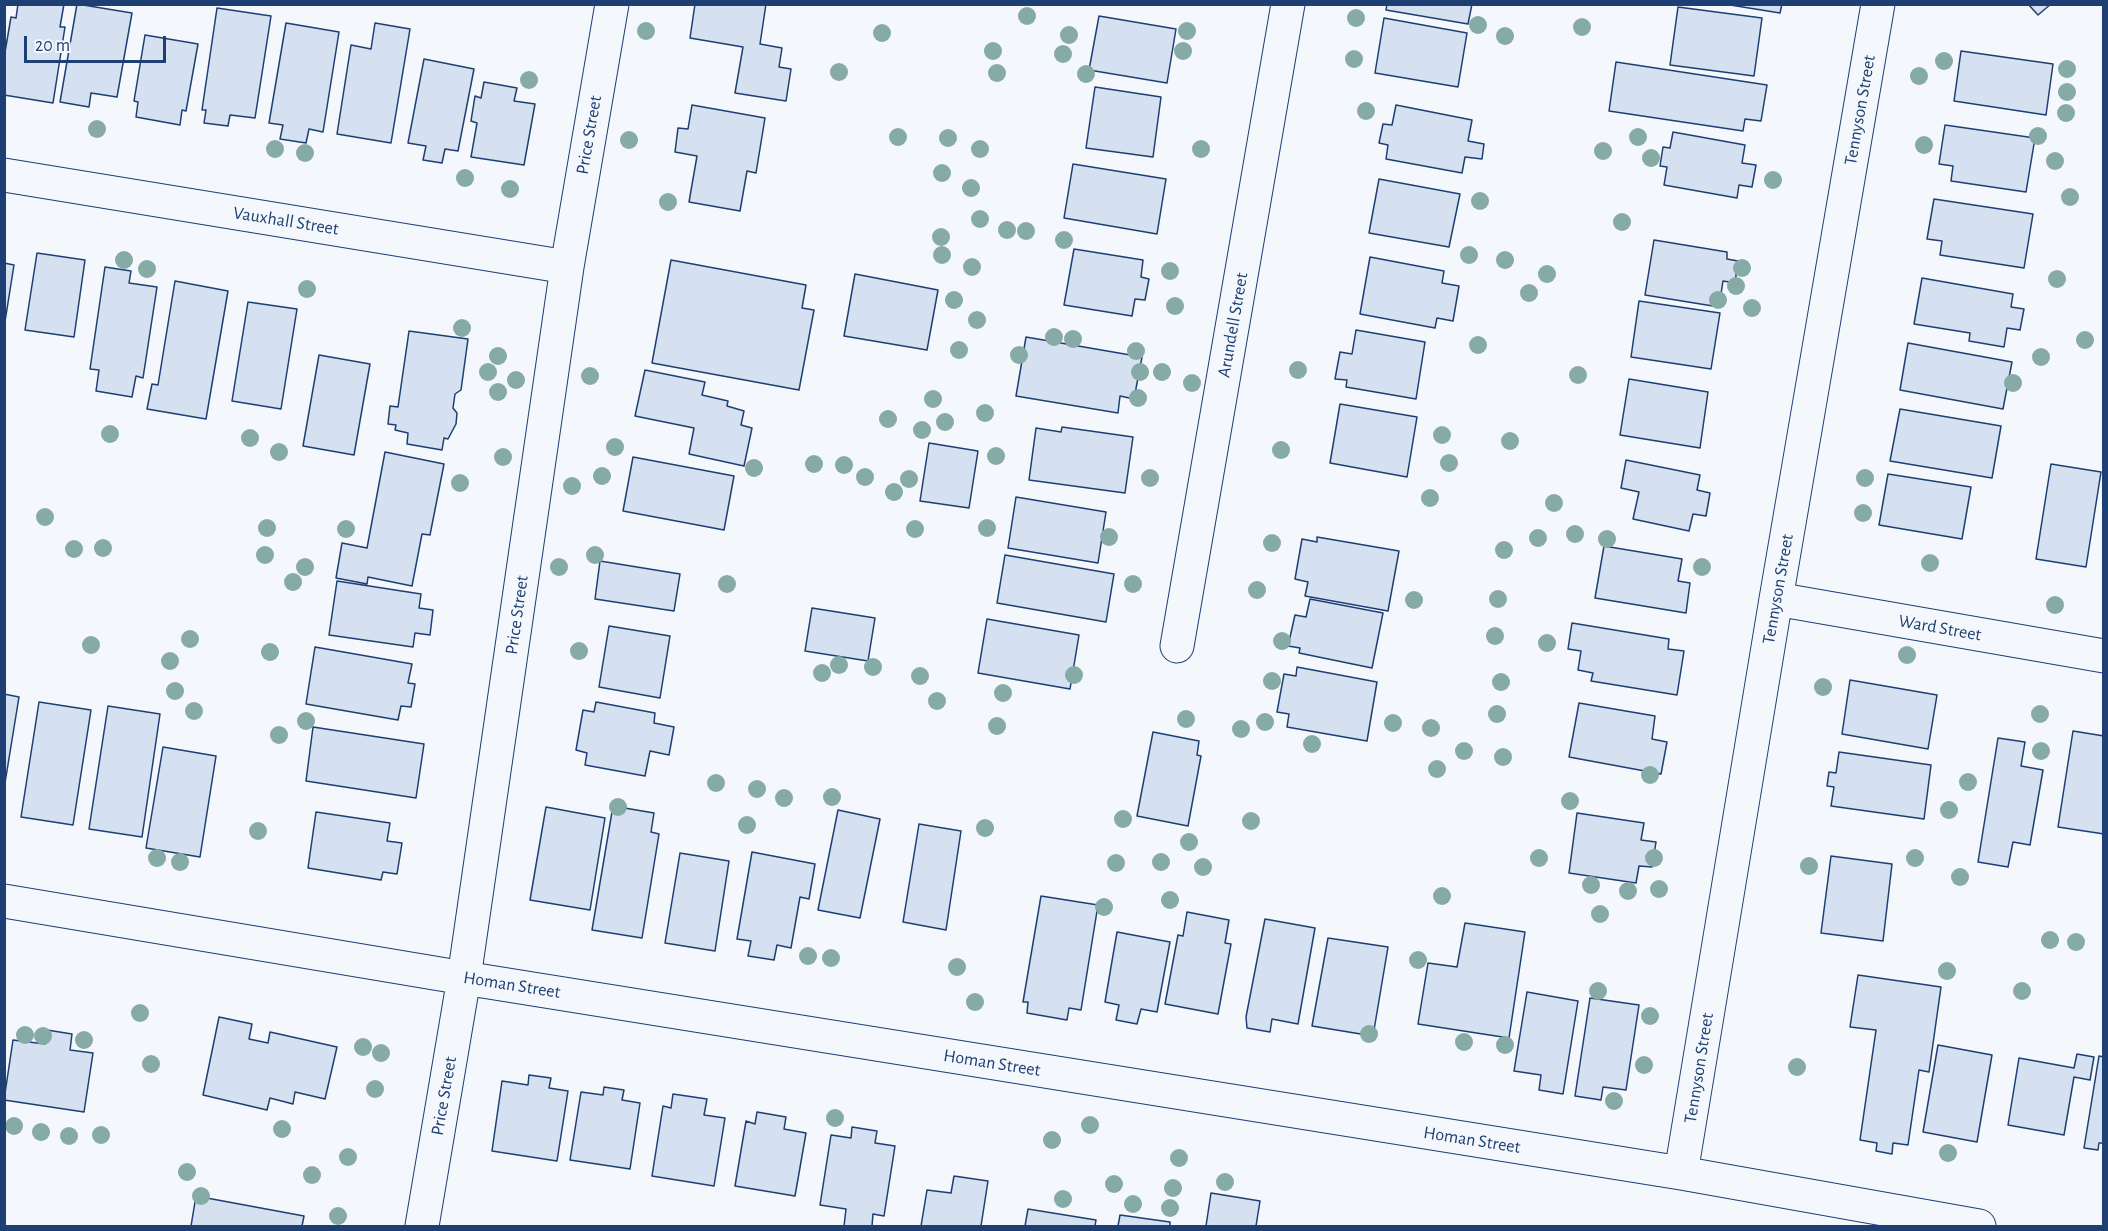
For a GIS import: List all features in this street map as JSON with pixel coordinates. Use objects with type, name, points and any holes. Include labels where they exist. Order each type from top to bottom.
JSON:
[{"type":"street","name":"Price Street","points":[[422,1227],[464,978],[567,267],[612,4]]},
{"type":"street","name":"Arundell Street","points":[[1177,646],[1288,4]]},
{"type":"street","name":"Tennyson Street","points":[[1681,1173],[1878,4]]},
{"type":"street","name":"Vauxhall Street","points":[[4,175],[567,267]]},
{"type":"street","name":"Ward Street","points":[[1776,599],[2103,656]]},
{"type":"street","name":"Homan Street","points":[[4,901],[464,978],[1681,1173],[1979,1227]]},
{"type":"building","points":[[18,4],[64,4],[60,27],[65,27],[53,103],[4,95],[4,58],[11,17],[16,18]]},
{"type":"building","points":[[77,4],[132,13],[117,97],[91,93],[89,107],[60,102]]},
{"type":"building","points":[[695,4],[766,4],[760,44],[782,48],[779,67],[791,69],[786,101],[735,93],[743,47],[690,38]]},
{"type":"building","points":[[1387,4],[1472,4],[1468,24],[1386,10]]},
{"type":"building","points":[[1724,4],[1782,4],[1780,13]]},
{"type":"building","points":[[2028,4],[2051,4],[2038,15]]},
{"type":"building","points":[[1678,7],[1762,18],[1754,76],[1670,65]]},
{"type":"building","points":[[217,8],[271,16],[255,118],[230,115],[228,126],[204,123],[206,110],[202,110]]},
{"type":"building","points":[[1099,16],[1176,29],[1167,83],[1089,70]]},
{"type":"building","points":[[1384,18],[1467,33],[1458,87],[1375,73]]},
{"type":"building","points":[[286,23],[339,32],[323,132],[309,129],[306,143],[280,139],[283,125],[269,123]]},
{"type":"building","points":[[375,23],[410,29],[391,143],[337,134],[351,45],[371,49]]},
{"type":"building","points":[[145,35],[198,44],[186,111],[182,110],[180,125],[136,117],[138,102],[134,101]]},
{"type":"building","points":[[1961,51],[2053,64],[2046,115],[1954,101]]},
{"type":"building","points":[[424,59],[474,69],[458,151],[445,149],[442,163],[423,160],[426,146],[408,143]]},
{"type":"building","points":[[1616,62],[1767,85],[1761,121],[1745,119],[1743,131],[1609,111]]},
{"type":"building","points":[[484,82],[517,88],[514,101],[535,104],[524,165],[471,157],[477,123],[471,121],[475,96],[481,98]]},
{"type":"building","points":[[1095,87],[1161,97],[1153,157],[1086,148]]},
{"type":"building","points":[[692,105],[765,118],[756,173],[747,171],[740,211],[689,202],[697,156],[675,152],[678,128],[688,129]]},
{"type":"building","points":[[1396,105],[1472,120],[1468,141],[1484,144],[1482,159],[1465,157],[1462,173],[1386,159],[1388,145],[1379,143],[1383,124],[1392,125]]},
{"type":"building","points":[[1945,125],[2035,138],[2026,192],[1951,181],[1953,166],[1939,164]]},
{"type":"building","points":[[1673,132],[1745,145],[1742,163],[1756,165],[1752,187],[1739,185],[1737,198],[1664,185],[1667,167],[1660,166],[1663,147],[1670,148]]},
{"type":"building","points":[[1073,164],[1166,179],[1157,234],[1064,218]]},
{"type":"building","points":[[1379,179],[1460,194],[1449,247],[1369,233]]},
{"type":"building","points":[[1934,199],[2033,214],[2024,268],[1940,255],[1942,241],[1927,239]]},
{"type":"building","points":[[1654,240],[1727,252],[1727,259],[1738,261],[1735,283],[1723,281],[1719,307],[1645,295]]},
{"type":"building","points":[[1074,249],[1143,260],[1141,277],[1149,279],[1145,300],[1135,299],[1132,316],[1064,305]]},
{"type":"building","points":[[37,253],[85,260],[74,337],[25,330]]},
{"type":"building","points":[[1370,257],[1444,271],[1442,283],[1459,286],[1453,321],[1437,318],[1435,328],[1360,314]]},
{"type":"building","points":[[671,260],[806,285],[802,308],[814,310],[799,390],[652,363]]},
{"type":"building","points":[[4,263],[14,265],[4,328]]},
{"type":"building","points":[[105,267],[131,271],[129,283],[157,287],[143,378],[136,376],[132,397],[96,391],[99,370],[90,369]]},
{"type":"building","points":[[855,274],[938,290],[927,350],[844,336]]},
{"type":"building","points":[[1922,278],[2013,294],[2011,307],[2024,309],[2020,330],[2007,328],[2004,347],[1969,341],[1970,333],[1914,324]]},
{"type":"building","points":[[175,281],[228,291],[206,419],[147,409],[152,384],[158,385]]},
{"type":"building","points":[[1639,301],[1720,313],[1711,369],[1631,357]]},
{"type":"building","points":[[248,302],[297,309],[281,409],[232,401]]},
{"type":"building","points":[[1356,330],[1425,342],[1416,399],[1346,387],[1347,380],[1335,379],[1340,352],[1352,354]]},
{"type":"building","points":[[409,331],[468,339],[461,390],[455,394],[453,408],[457,413],[456,424],[448,439],[444,438],[442,450],[407,444],[408,433],[395,430],[396,425],[388,424],[390,406],[398,407]]},
{"type":"building","points":[[1026,337],[1142,357],[1134,399],[1120,396],[1118,413],[1016,396]]},
{"type":"building","points":[[1908,343],[2012,362],[2003,409],[1900,390]]},
{"type":"building","points":[[319,355],[370,364],[354,455],[303,446]]},
{"type":"building","points":[[645,370],[705,382],[702,395],[728,401],[727,406],[744,411],[741,425],[752,428],[744,466],[689,454],[694,428],[635,416]]},
{"type":"building","points":[[1629,379],[1708,392],[1700,448],[1620,435]]},
{"type":"building","points":[[1340,404],[1417,417],[1407,477],[1330,463]]},
{"type":"building","points":[[1900,409],[2001,426],[1992,478],[1890,461]]},
{"type":"building","points":[[1062,427],[1133,437],[1125,493],[1029,480],[1036,428],[1061,432]]},
{"type":"building","points":[[929,443],[978,451],[969,508],[920,501]]},
{"type":"building","points":[[385,452],[444,464],[430,535],[422,534],[412,586],[368,577],[367,584],[336,578],[342,543],[367,548]]},
{"type":"building","points":[[633,457],[734,476],[724,530],[623,511]]},
{"type":"building","points":[[1626,460],[1700,475],[1697,490],[1710,493],[1706,516],[1693,514],[1689,531],[1633,519],[1639,492],[1621,488]]},
{"type":"building","points":[[2051,464],[2101,472],[2086,567],[2036,559]]},
{"type":"building","points":[[1888,474],[1971,487],[1962,539],[1879,525]]},
{"type":"building","points":[[1016,497],[1106,512],[1098,563],[1008,548]]},
{"type":"building","points":[[1317,537],[1399,551],[1388,611],[1305,596],[1308,582],[1295,579],[1302,539],[1317,542]]},
{"type":"building","points":[[1604,546],[1682,559],[1678,581],[1690,583],[1686,613],[1595,598]]},
{"type":"building","points":[[1005,555],[1114,574],[1106,622],[997,603]]},
{"type":"building","points":[[600,561],[680,574],[674,611],[595,599]]},
{"type":"building","points":[[337,581],[421,594],[419,608],[433,610],[430,635],[415,633],[413,647],[329,635]]},
{"type":"building","points":[[1310,599],[1383,613],[1372,668],[1299,653],[1300,648],[1288,646],[1295,615],[1306,617]]},
{"type":"building","points":[[812,608],[875,618],[868,661],[805,651]]},
{"type":"building","points":[[987,619],[1079,635],[1070,689],[978,673]]},
{"type":"building","points":[[1572,623],[1669,639],[1668,649],[1684,651],[1677,695],[1591,681],[1593,673],[1578,670],[1581,651],[1568,649]]},
{"type":"building","points":[[609,626],[670,636],[660,698],[599,687]]},
{"type":"building","points":[[315,647],[412,664],[408,683],[415,684],[411,707],[401,706],[398,720],[306,704]]},
{"type":"building","points":[[1297,667],[1377,682],[1367,741],[1287,727],[1289,714],[1277,712],[1284,674],[1296,676]]},
{"type":"building","points":[[1850,680],[1937,695],[1928,749],[1842,734]]},
{"type":"building","points":[[4,694],[19,697],[4,789]]},
{"type":"building","points":[[39,702],[91,710],[73,825],[21,817]]},
{"type":"building","points":[[596,702],[655,713],[654,723],[674,727],[669,755],[650,751],[645,776],[585,765],[587,753],[576,750],[583,710],[594,712]]},
{"type":"building","points":[[1579,703],[1655,716],[1652,739],[1667,742],[1661,774],[1569,757]]},
{"type":"building","points":[[108,706],[160,714],[142,837],[89,829]]},
{"type":"building","points":[[313,727],[424,744],[416,798],[306,781]]},
{"type":"building","points":[[2073,731],[2104,736],[2104,834],[2058,827]]},
{"type":"building","points":[[1153,732],[1199,741],[1197,755],[1201,756],[1188,826],[1137,816]]},
{"type":"building","points":[[1998,738],[2025,742],[2021,766],[2043,770],[2030,845],[2013,842],[2008,867],[1978,862]]},
{"type":"building","points":[[163,747],[216,756],[200,857],[146,848]]},
{"type":"building","points":[[1839,752],[1931,765],[1924,819],[1831,806],[1834,787],[1827,786],[1829,772],[1836,773]]},
{"type":"building","points":[[613,806],[654,813],[651,832],[659,834],[642,938],[592,930]]},
{"type":"building","points":[[546,807],[605,818],[590,910],[530,900]]},
{"type":"building","points":[[838,810],[880,819],[860,918],[818,910]]},
{"type":"building","points":[[316,812],[390,823],[387,841],[402,843],[397,874],[383,872],[381,880],[308,868]]},
{"type":"building","points":[[1577,813],[1644,823],[1641,840],[1656,842],[1652,867],[1639,866],[1636,883],[1569,873]]},
{"type":"building","points":[[919,824],[961,831],[946,930],[903,922]]},
{"type":"building","points":[[752,852],[815,864],[809,899],[800,897],[791,948],[777,945],[774,960],[748,956],[751,941],[737,939]]},
{"type":"building","points":[[680,853],[729,861],[715,951],[665,943]]},
{"type":"building","points":[[1831,856],[1892,864],[1883,941],[1821,933]]},
{"type":"building","points":[[1041,896],[1098,905],[1081,1010],[1069,1008],[1067,1020],[1027,1013],[1028,1002],[1023,1002]]},
{"type":"building","points":[[1187,912],[1229,920],[1225,943],[1231,944],[1218,1014],[1165,1004],[1178,935],[1183,936]]},
{"type":"building","points":[[1265,919],[1315,928],[1298,1024],[1272,1019],[1270,1032],[1247,1028],[1246,1017]]},
{"type":"building","points":[[1465,923],[1525,932],[1509,1038],[1418,1024],[1428,963],[1457,967]]},
{"type":"building","points":[[1117,932],[1170,942],[1157,1012],[1141,1009],[1137,1024],[1116,1020],[1119,1005],[1105,1002]]},
{"type":"building","points":[[1328,938],[1388,947],[1373,1036],[1312,1026]]},
{"type":"building","points":[[1858,975],[1941,987],[1929,1072],[1919,1070],[1908,1145],[1893,1143],[1892,1154],[1876,1151],[1877,1143],[1860,1140],[1876,1030],[1850,1027]]},
{"type":"building","points":[[1527,992],[1578,1001],[1563,1094],[1539,1090],[1541,1075],[1514,1071]]},
{"type":"building","points":[[1590,998],[1639,1005],[1626,1090],[1603,1087],[1601,1100],[1575,1096]]},
{"type":"building","points":[[219,1017],[252,1024],[249,1039],[268,1043],[270,1032],[337,1047],[325,1099],[295,1092],[293,1104],[270,1098],[267,1110],[203,1095]]},
{"type":"building","points":[[47,1030],[72,1034],[70,1050],[93,1053],[84,1112],[4,1100],[13,1040],[45,1044]]},
{"type":"building","points":[[1938,1045],[1992,1055],[1977,1142],[1923,1132]]},
{"type":"building","points":[[2077,1054],[2094,1057],[2090,1080],[2074,1077],[2064,1135],[2008,1125],[2019,1058],[2074,1068]]},
{"type":"building","points":[[2099,1056],[2104,1057],[2104,1143],[2099,1143],[2098,1150],[2084,1148]]},
{"type":"building","points":[[529,1075],[551,1078],[549,1088],[568,1091],[557,1161],[492,1151],[502,1081],[528,1085]]},
{"type":"building","points":[[604,1087],[624,1090],[622,1100],[640,1103],[630,1169],[570,1160],[581,1092],[603,1095]]},
{"type":"building","points":[[673,1094],[707,1099],[704,1115],[725,1118],[714,1186],[652,1176],[663,1106],[671,1108]]},
{"type":"building","points":[[757,1112],[786,1117],[784,1129],[806,1133],[795,1196],[735,1186],[746,1121],[755,1124]]},
{"type":"building","points":[[852,1127],[877,1131],[875,1143],[895,1146],[884,1216],[873,1214],[872,1226],[844,1226],[846,1209],[820,1205],[831,1135],[851,1138]]},
{"type":"building","points":[[954,1176],[988,1181],[981,1226],[921,1226],[927,1190],[951,1193]]},
{"type":"building","points":[[1211,1193],[1260,1201],[1256,1226],[1206,1226]]},
{"type":"building","points":[[196,1196],[304,1216],[302,1226],[191,1226]]},
{"type":"building","points":[[1028,1209],[1096,1220],[1095,1226],[1025,1226]]},
{"type":"building","points":[[1120,1215],[1170,1222],[1170,1226],[1118,1226]]}]
